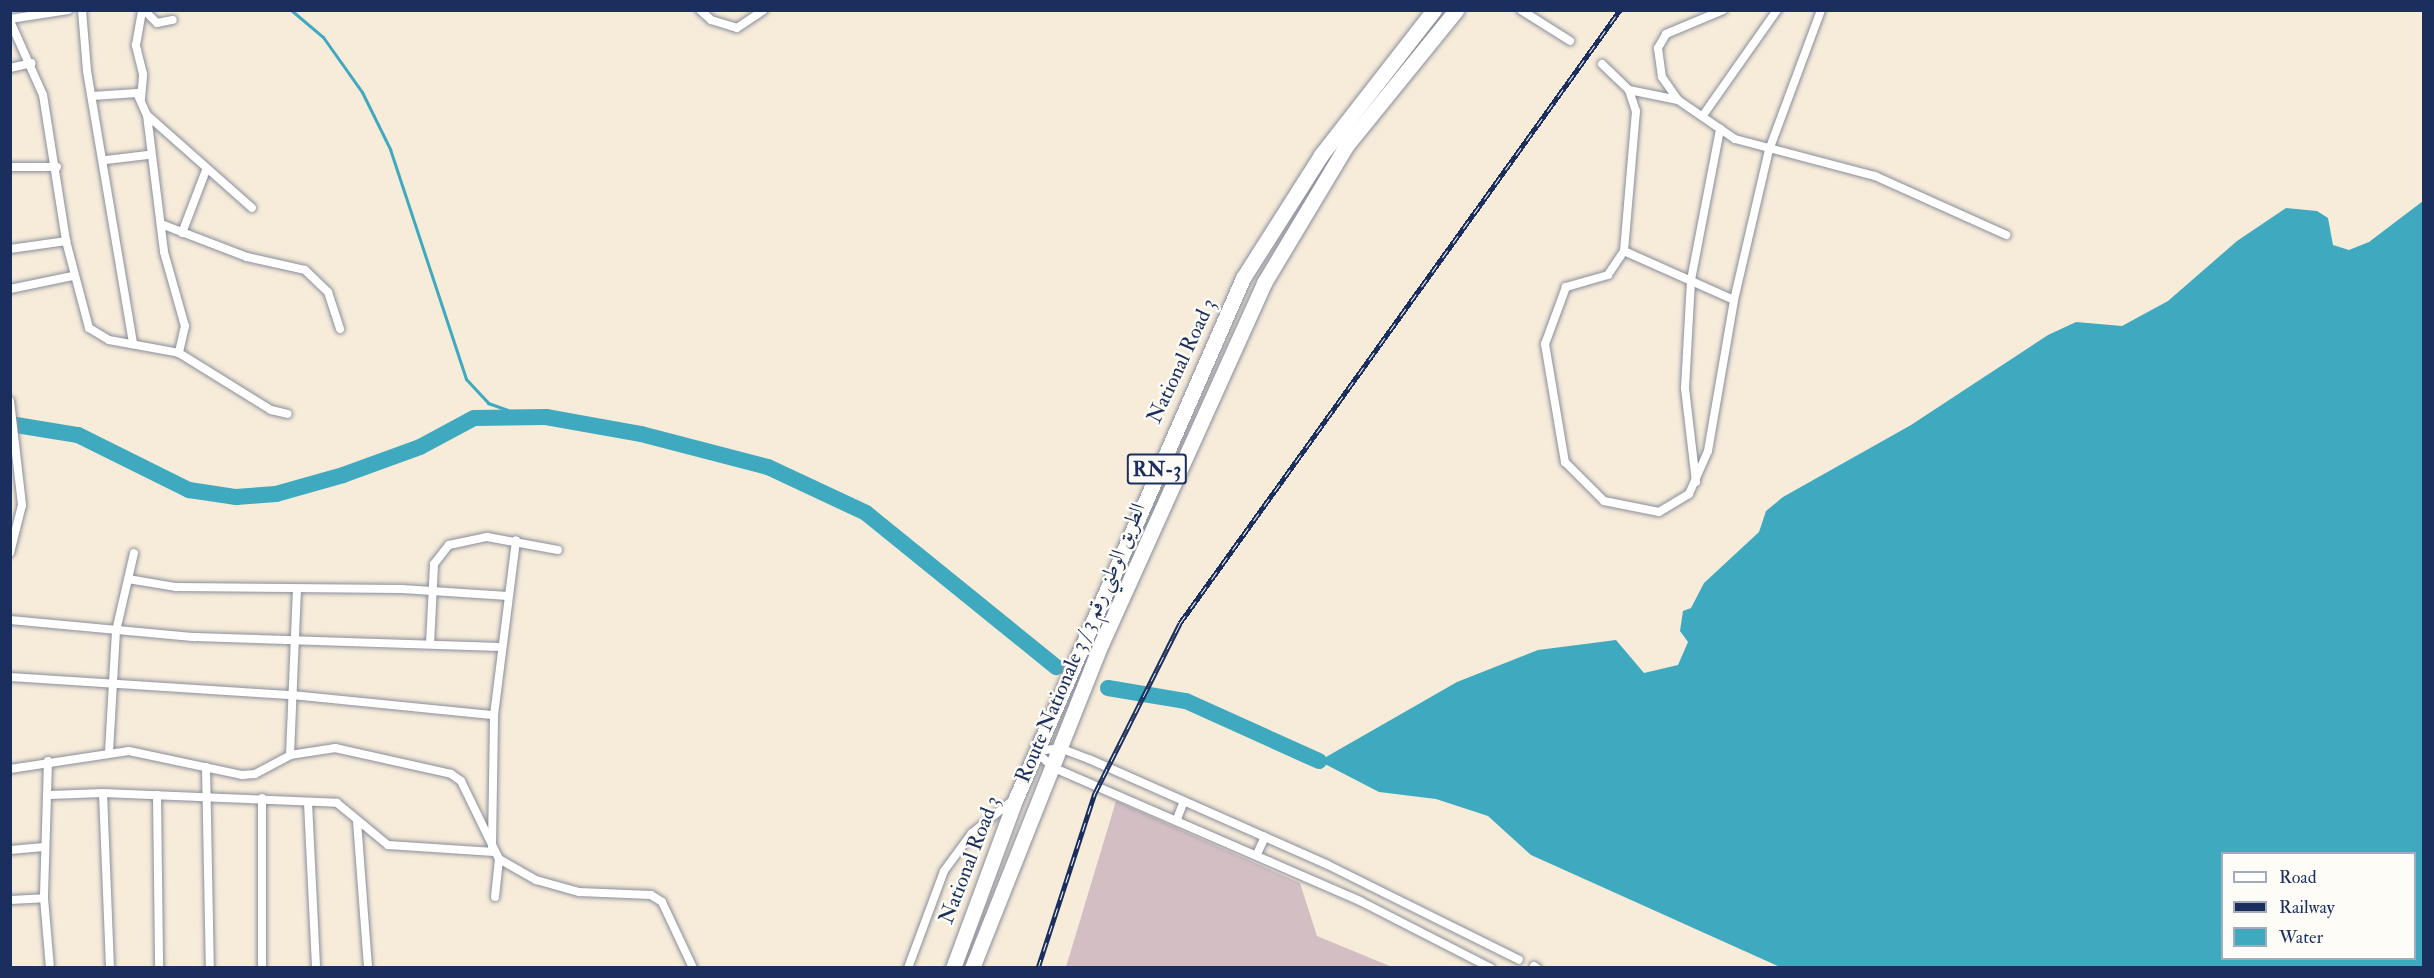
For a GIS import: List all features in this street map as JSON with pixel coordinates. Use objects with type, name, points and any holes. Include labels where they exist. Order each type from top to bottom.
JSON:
[{"type":"highway","name":"National Road 3","points":[[953,968],[1016,798],[1176,424],[1260,246],[1321,155],[1434,10]]},
{"type":"highway","name":"Route Nationale 3 / الطريق الوطني رقم 3","points":[[972,968],[1059,748],[1189,439],[1287,238],[1346,146],[1456,10]]},
{"type":"street","points":[[68,10],[10,20],[31,63],[43,95],[57,166],[66,242],[73,276],[89,328],[97,337],[179,353],[271,410],[288,414]]},
{"type":"street","points":[[82,10],[92,96],[106,160],[133,344]]},
{"type":"street","points":[[141,100],[143,74],[136,45],[143,10]]},
{"type":"street","points":[[143,10],[157,23],[173,20]]},
{"type":"street","points":[[700,10],[711,20],[737,28],[764,10]]},
{"type":"street","points":[[1521,10],[1570,41]]},
{"type":"street","points":[[1678,100],[1662,77],[1658,48],[1666,34],[1723,10]]},
{"type":"street","points":[[1704,114],[1777,10]]},
{"type":"street","points":[[1602,64],[1629,90],[1636,111],[1623,251],[1608,275],[1566,287],[1545,344],[1565,462],[1604,501],[1638,512],[1671,508],[1696,483],[1708,450],[1734,300],[1769,150],[1821,10]]},
{"type":"street","points":[[10,68],[31,63]]},
{"type":"street","points":[[1629,90],[1678,100],[1704,114],[1720,129],[1769,150],[1875,176],[2006,235]]},
{"type":"street","points":[[92,96],[137,93],[147,115],[148,155],[171,287],[185,326],[179,353]]},
{"type":"street","points":[[147,115],[206,170],[252,208]]},
{"type":"street","points":[[1696,483],[1685,388],[1691,280],[1720,129]]},
{"type":"street","points":[[106,160],[148,155]]},
{"type":"street","points":[[10,167],[57,166]]},
{"type":"street","points":[[182,233],[206,170]]},
{"type":"street","points":[[161,224],[182,233],[305,270],[328,292],[340,329]]},
{"type":"street","points":[[10,249],[66,242]]},
{"type":"street","points":[[1623,251],[1734,300]]},
{"type":"street","points":[[10,289],[73,276]]},
{"type":"street","points":[[10,401],[22,505],[10,553]]},
{"type":"street","points":[[430,644],[434,564],[449,545],[487,537],[516,540],[558,550]]},
{"type":"street","points":[[495,897],[494,715],[500,647],[516,540]]},
{"type":"street","points":[[109,752],[111,684],[116,630],[134,553]]},
{"type":"street","points":[[128,579],[176,587],[432,590],[508,596]]},
{"type":"street","points":[[290,755],[297,589]]},
{"type":"street","points":[[10,620],[116,630],[294,640],[500,647]]},
{"type":"street","points":[[10,677],[292,695],[494,715]]},
{"type":"street","points":[[10,769],[109,752],[255,774],[290,755],[335,748],[366,752],[451,774],[461,781],[495,853]]},
{"type":"street","points":[[1036,751],[1059,748],[1184,801],[1369,885],[1519,960]]},
{"type":"street","points":[[1036,751],[1052,766],[1360,901],[1491,968]]},
{"type":"street","points":[[48,761],[50,795],[44,847],[44,898],[50,968]]},
{"type":"street","points":[[206,767],[210,968]]},
{"type":"street","points":[[50,795],[103,793],[208,795],[337,803],[388,845],[495,853],[536,880],[579,892],[651,895],[662,902],[693,968]]},
{"type":"street","points":[[103,793],[110,968]]},
{"type":"street","points":[[157,795],[159,968]]},
{"type":"street","points":[[262,798],[262,968]]},
{"type":"street","points":[[908,968],[944,871],[972,833],[1016,798]]},
{"type":"street","points":[[1177,819],[1184,801]]},
{"type":"street","points":[[308,803],[316,968]]},
{"type":"street","points":[[357,821],[368,968]]},
{"type":"street","points":[[1257,854],[1265,837]]},
{"type":"street","points":[[10,850],[44,847]]},
{"type":"street","points":[[1360,901],[1369,885]]},
{"type":"street","points":[[10,900],[44,898]]},
{"type":"shaded area","points":[[1116,801],[1300,883],[1317,936],[1392,967],[1066,967]]},
{"type":"water","points":[[2423,201],[2423,967],[1780,967],[1531,855],[1488,816],[1436,799],[1379,792],[1319,761],[1457,682],[1538,650],[1616,640],[1644,673],[1678,665],[1688,642],[1680,631],[1683,611],[1691,608],[1704,583],[1759,532],[1766,511],[1783,497],[1911,425],[2048,335],[2076,322],[2122,326],[2168,301],[2237,241],[2286,208],[2317,211],[2328,218],[2333,245],[2349,250],[2369,242]]},
{"type":"waterway","points":[[291,10],[323,37],[362,92],[390,149],[466,379],[488,403],[527,417]]},
{"type":"waterway","points":[[10,424],[78,435],[189,490],[236,497],[276,494],[343,475],[420,447],[474,418],[546,417],[641,434],[768,467],[866,513],[1056,667]]},
{"type":"waterway","points":[[1108,688],[1186,701],[1319,761]]},
{"type":"railway","points":[[1038,968],[1095,793],[1180,623],[1620,10]]}]
